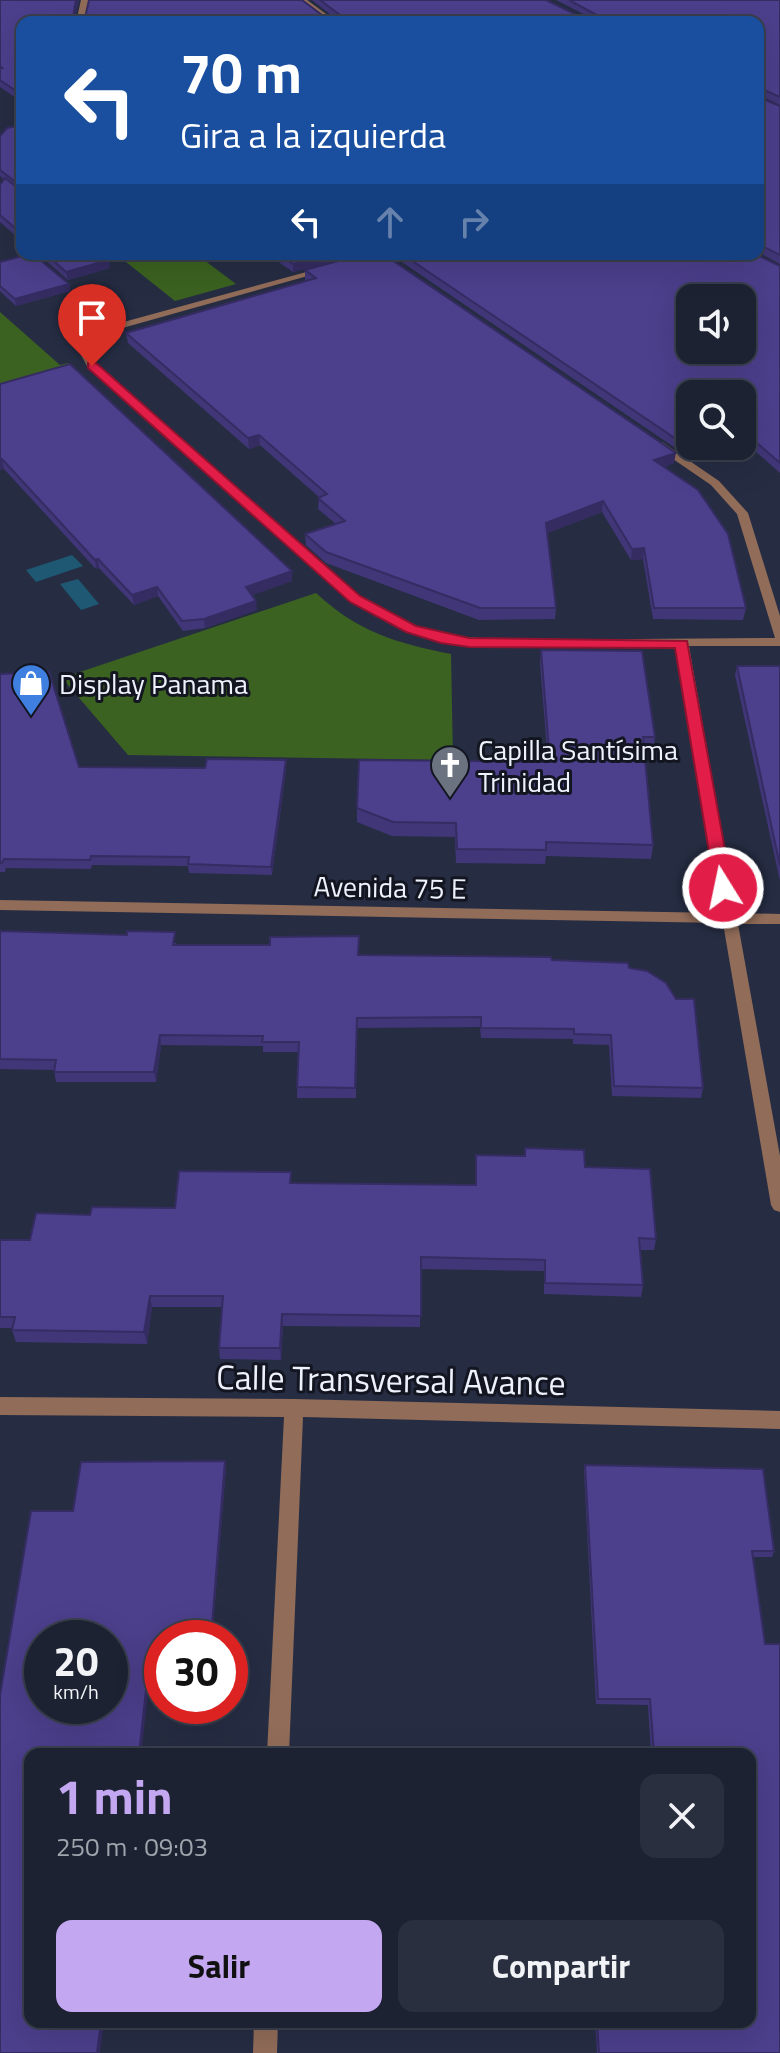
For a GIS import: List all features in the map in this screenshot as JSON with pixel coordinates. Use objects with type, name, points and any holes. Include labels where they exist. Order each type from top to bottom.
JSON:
[{"type":"street","points":[[302,0],[325,16]]},
{"type":"street","points":[[335,267],[123,325],[102,333],[87,344],[86,355],[92,366],[355,599],[411,629],[441,639],[469,642],[682,644],[780,639],[742,513],[715,483],[650,439]]},
{"type":"street","points":[[682,644],[780,1205]]},
{"type":"street","name":"Avenida 75 E","points":[[0,905],[780,919]]},
{"type":"street","name":"Calle Transversal Avance","points":[[0,1406],[294,1408],[780,1420]]},
{"type":"street","points":[[278,1748],[294,1408]]},
{"type":"street","points":[[265,2053],[266,2028]]},
{"type":"green space","points":[[124,260],[204,260],[236,284],[175,301]]},
{"type":"green space","points":[[0,312],[60,365],[68,363],[76,371],[0,391]]},
{"type":"green space","points":[[316,593],[363,627],[395,640],[451,654],[453,760],[128,755],[62,678]]},
{"type":"water","points":[[72,555],[83,566],[36,582],[26,570]]},
{"type":"water","points":[[78,579],[99,604],[81,610],[60,584]]},
{"type":"building","points":[[0,0],[76,0],[73,16],[16,16],[16,91],[0,80]]},
{"type":"building","points":[[89,0],[302,0],[323,16],[85,16]]},
{"type":"building","points":[[320,0],[546,0],[579,16],[339,16]]},
{"type":"building","points":[[569,0],[780,0],[780,97],[764,90],[764,16],[596,16]]},
{"type":"building","points":[[764,99],[780,106],[780,255],[764,247]]},
{"type":"building","points":[[16,126],[16,182],[0,170],[0,136],[7,128]]},
{"type":"building","points":[[5,178],[16,187],[16,229],[0,215],[0,185]]},
{"type":"building","points":[[16,258],[40,260],[69,284],[15,299],[0,286],[0,262]]},
{"type":"building","points":[[764,258],[780,266],[780,463],[756,442],[756,380],[676,380],[676,439],[411,260]]},
{"type":"building","points":[[53,260],[109,260],[66,272]]},
{"type":"building","points":[[287,260],[308,260],[293,264]]},
{"type":"building","points":[[342,260],[392,260],[676,453],[654,460],[698,490],[728,534],[746,608],[654,608],[644,548],[632,549],[603,501],[546,523],[556,608],[480,608],[326,552],[305,534],[345,521],[318,498],[327,494],[259,435],[248,438],[126,333],[316,278],[305,270]]},
{"type":"building","points":[[70,364],[292,571],[246,587],[256,601],[204,619],[182,621],[157,587],[132,595],[0,460],[0,384]]},
{"type":"building","points":[[541,650],[642,651],[655,737],[643,737],[653,845],[546,842],[546,850],[457,849],[456,823],[393,822],[357,808],[359,760],[550,762]]},
{"type":"building","points":[[737,666],[780,666],[780,866]]},
{"type":"building","points":[[49,672],[79,767],[205,768],[207,759],[286,760],[271,867],[188,864],[189,857],[91,856],[90,860],[4,859],[0,863],[0,674]]},
{"type":"building","points":[[0,931],[127,935],[127,931],[175,932],[173,945],[270,945],[270,937],[359,936],[358,955],[551,957],[552,960],[628,963],[629,968],[647,971],[666,983],[676,999],[694,999],[703,1088],[614,1086],[611,1035],[574,1034],[574,1029],[481,1028],[481,1017],[357,1018],[355,1088],[297,1087],[299,1042],[262,1042],[263,1036],[160,1035],[154,1072],[54,1072],[56,1060],[0,1059]]},
{"type":"building","points":[[525,1148],[584,1150],[585,1167],[650,1169],[656,1239],[639,1238],[643,1285],[545,1283],[545,1260],[421,1257],[421,1316],[282,1314],[280,1348],[219,1348],[223,1296],[150,1296],[144,1332],[12,1330],[15,1317],[0,1317],[0,1240],[30,1240],[36,1213],[90,1215],[92,1207],[175,1208],[179,1171],[291,1172],[290,1183],[476,1185],[476,1155],[525,1156]]},
{"type":"building","points":[[225,1461],[212,1620],[144,1620],[144,1708],[140,1748],[24,1748],[24,2028],[100,2028],[97,2053],[0,2053],[0,1695],[31,1511],[73,1511],[81,1462]]},
{"type":"building","points":[[585,1465],[763,1469],[774,1551],[752,1551],[765,1644],[780,1644],[780,2053],[599,2053],[597,2028],[756,2028],[756,1748],[654,1748],[650,1699],[598,1699]]},
{"type":"place","name":"Display Panama","points":[[31,717]]},
{"type":"place","name":"Capilla Santísima Trinidad","points":[[450,799]]},
{"type":"route","points":[[92,366],[355,599],[383,616],[441,639],[469,642],[682,644],[723,888]]}]
